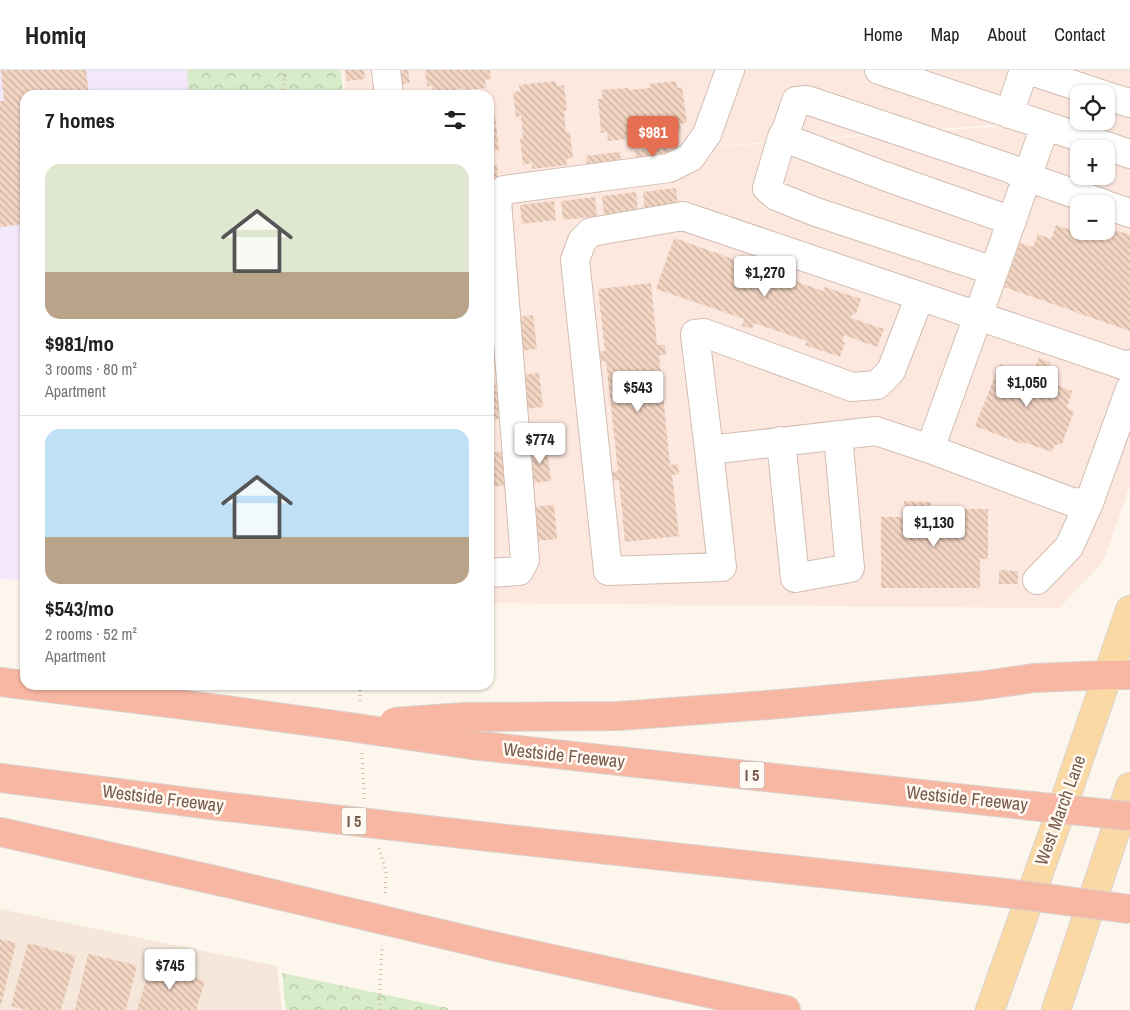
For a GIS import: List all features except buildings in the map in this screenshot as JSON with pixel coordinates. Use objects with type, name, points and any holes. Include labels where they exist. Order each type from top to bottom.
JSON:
[{"type":"highway","points":[[343,726],[464,717],[619,716],[978,686],[1034,678],[1119,675]]},
{"type":"highway","name":"Westside Freeway","points":[[0,682],[20,684]]},
{"type":"highway","name":"Westside Freeway","points":[[65,690],[226,710],[472,745],[1130,816]]},
{"type":"highway","name":"Westside Freeway","points":[[0,778],[488,837],[1005,893],[1130,910]]},
{"type":"highway","points":[[0,832],[223,882],[488,945],[786,1010]]},
{"type":"main road","name":"West March Lane","points":[[990,1010],[1119,675],[1130,610]]},
{"type":"main road","points":[[1056,1010],[1130,787]]},
{"type":"street","points":[[386,70],[388,90]]},
{"type":"street","points":[[494,573],[519,571],[525,560],[496,190],[669,168],[691,157],[707,134],[730,70]]},
{"type":"street","points":[[879,70],[1130,154]]},
{"type":"street","points":[[1009,114],[1024,70]]},
{"type":"street","points":[[1028,70],[1074,85]]},
{"type":"street","points":[[1115,99],[1130,103]]},
{"type":"street","points":[[994,271],[816,212],[776,196],[767,188],[782,137],[796,101],[807,100],[1009,168],[1027,178],[1078,195]]},
{"type":"street","points":[[930,449],[1045,126]]},
{"type":"street","points":[[782,137],[884,176],[1012,221]]},
{"type":"street","points":[[1115,208],[1130,213]]},
{"type":"street","points":[[920,296],[891,371],[877,385],[852,387],[704,333],[695,334],[722,567],[608,571],[575,260],[582,241],[591,232],[683,216],[920,296],[1126,366],[1130,364]]},
{"type":"street","points":[[1037,580],[1069,547],[1088,503],[1130,389]]},
{"type":"street","points":[[709,450],[876,431],[1072,502],[1088,503]]},
{"type":"street","points":[[781,441],[795,578],[850,568],[838,435]]},
{"type":"path","points":[[283,90],[286,70]]},
{"type":"shaded area","points":[[0,70],[189,70],[191,90],[20,90],[20,580],[0,579]]},
{"type":"shaded area","points":[[343,70],[1034,70],[1014,123],[604,155],[1018,125],[1038,70],[1130,70],[1130,485],[1103,562],[1059,608],[494,603],[494,90],[345,90]]},
{"type":"shaded area","points":[[0,909],[277,966],[282,1010],[0,1010]]},
{"type":"green space","points":[[187,70],[341,70],[343,90],[189,90]]},
{"type":"green space","points":[[282,973],[448,1008],[448,1010],[286,1010]]}]
